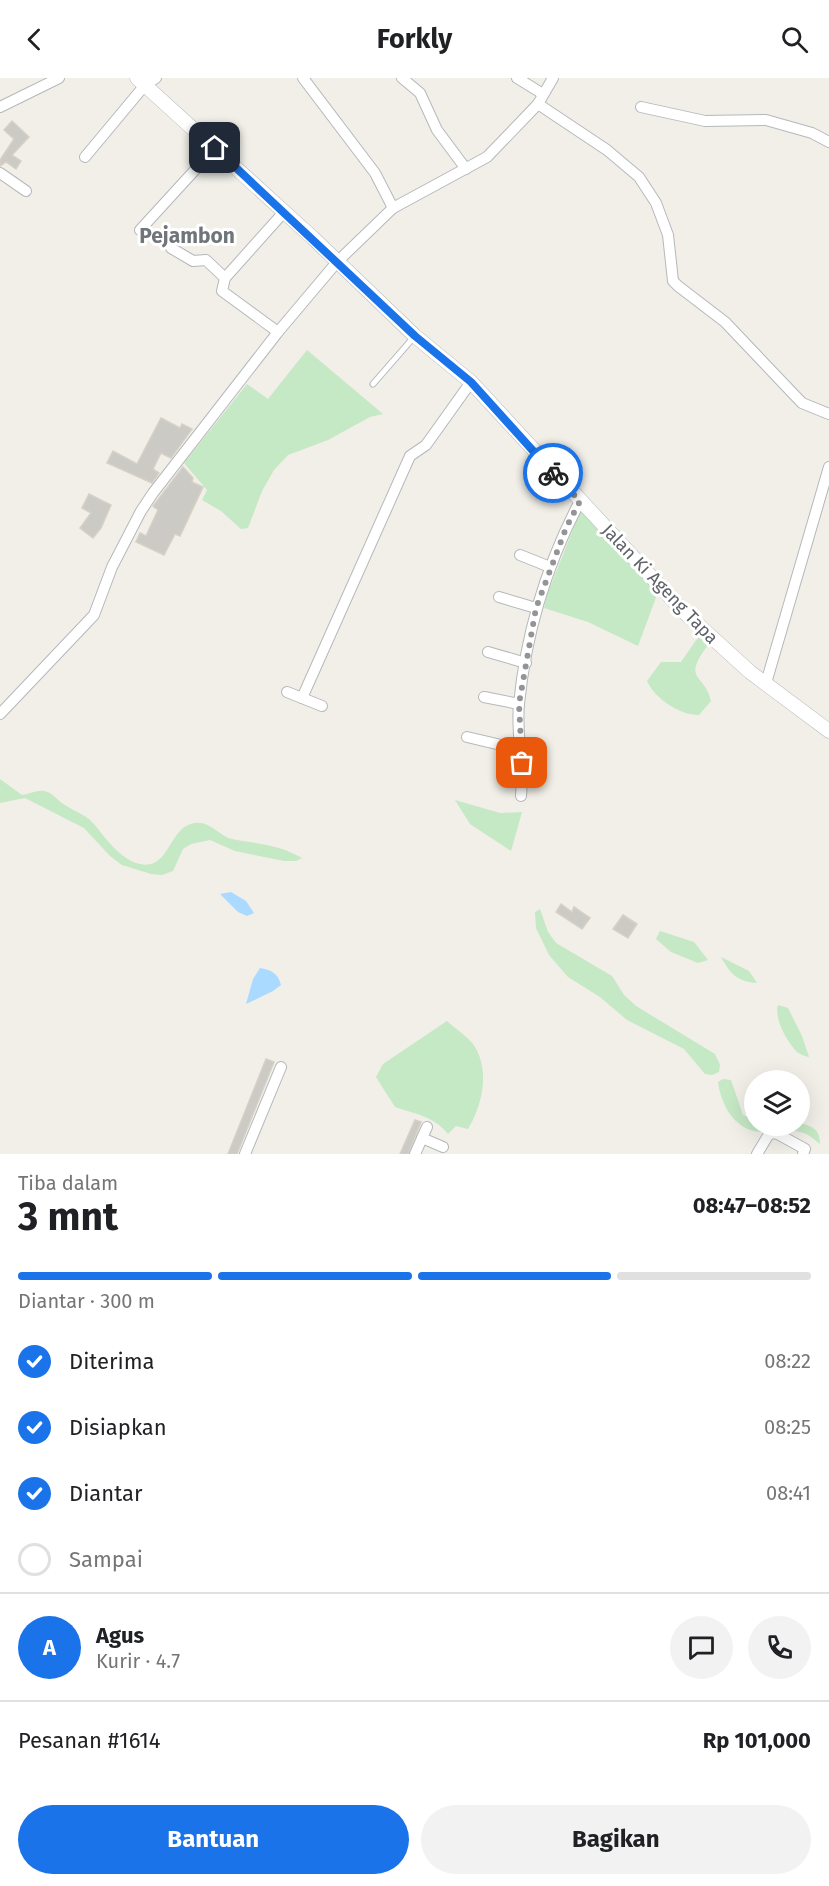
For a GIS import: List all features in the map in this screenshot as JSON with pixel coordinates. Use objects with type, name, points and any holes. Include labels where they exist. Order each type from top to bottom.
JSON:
[{"type":"street","points":[[0,107],[59,78]]},
{"type":"street","points":[[303,78],[368,164],[393,208]]},
{"type":"street","points":[[402,78],[420,93],[437,130],[466,169]]},
{"type":"street","points":[[517,78],[639,177],[656,203],[668,236],[674,281],[678,286],[725,322],[802,404],[829,414]]},
{"type":"street","points":[[0,714],[94,615],[101,602],[107,578],[141,511],[186,449],[278,332],[337,262],[393,208],[487,157],[541,99],[553,78]]},
{"type":"street","points":[[85,157],[146,80]]},
{"type":"street","name":"Jalan Ki Ageng Tapa","points":[[146,80],[415,336],[471,382],[684,612],[766,683],[829,731]]},
{"type":"street","points":[[641,107],[705,121],[766,120],[812,133],[829,142]]},
{"type":"street","points":[[140,230],[215,148]]},
{"type":"street","points":[[0,173],[26,191]]},
{"type":"street","points":[[278,332],[222,291],[225,278],[284,212]]},
{"type":"street","points":[[171,248],[194,261],[206,260],[225,278]]},
{"type":"street","points":[[302,698],[410,456],[426,445],[471,382]]},
{"type":"street","points":[[766,683],[829,467]]},
{"type":"street","points":[[521,796],[522,750],[519,704],[536,608],[550,567],[580,501]]},
{"type":"street","points":[[520,555],[550,567]]},
{"type":"street","points":[[499,597],[536,608]]},
{"type":"street","points":[[488,652],[526,663]]},
{"type":"street","points":[[287,692],[322,706]]},
{"type":"street","points":[[484,697],[519,704]]},
{"type":"street","points":[[467,737],[522,750]]},
{"type":"street","points":[[245,1154],[281,1067]]},
{"type":"street","points":[[415,1154],[427,1127]]},
{"type":"street","points":[[757,1154],[769,1134],[776,1133],[806,1149],[803,1154]]},
{"type":"street","points":[[422,1138],[443,1147]]},
{"type":"lane","points":[[373,384],[415,336]]},
{"type":"green space","points":[[307,350],[383,414],[370,417],[328,440],[288,455],[274,470],[262,491],[248,528],[241,529],[221,511],[202,500],[207,490],[184,463],[247,384],[268,399]]},
{"type":"green space","points":[[581,509],[658,592],[638,646],[588,622],[544,608]]},
{"type":"green space","points":[[699,636],[708,645],[696,665],[696,671],[711,701],[699,715],[684,712],[669,705],[656,694],[647,681],[661,662],[681,662]]},
{"type":"green space","points":[[0,779],[22,795],[42,791],[49,793],[90,820],[119,853],[140,864],[156,862],[180,831],[193,823],[206,824],[232,839],[276,847],[302,858],[296,861],[284,861],[235,851],[210,840],[191,844],[183,849],[173,871],[162,875],[151,874],[122,865],[110,856],[84,828],[25,798],[0,803]]},
{"type":"green space","points":[[455,800],[500,813],[522,812],[511,851],[470,824]]},
{"type":"green space","points":[[540,909],[548,932],[556,943],[612,976],[624,995],[636,1006],[715,1054],[720,1065],[719,1072],[712,1075],[705,1074],[684,1049],[627,1020],[600,997],[568,977],[549,955],[536,928],[535,912]]},
{"type":"green space","points":[[660,931],[694,942],[708,960],[698,963],[671,952],[656,939]]},
{"type":"green space","points":[[721,957],[749,971],[757,983],[739,979]]},
{"type":"green space","points":[[778,1005],[788,1008],[802,1036],[809,1057],[797,1052],[788,1041],[779,1022]]},
{"type":"green space","points":[[447,1021],[466,1036],[475,1047],[480,1057],[483,1078],[480,1100],[468,1129],[456,1126],[448,1134],[430,1119],[395,1107],[376,1077],[383,1064]]},
{"type":"green space","points":[[723,1079],[731,1080],[744,1115],[744,1127],[726,1108],[718,1082]]},
{"type":"green space","points":[[810,1126],[819,1135],[820,1144],[809,1136]]},
{"type":"water","points":[[231,892],[246,901],[254,913],[247,916],[238,912],[220,894]]},
{"type":"water","points":[[260,968],[274,973],[281,985],[246,1004],[253,979]]},
{"type":"building","points":[[12,121],[29,137],[12,155],[21,161],[16,169],[6,162],[0,166],[0,160],[14,139],[4,130]]},
{"type":"building","points":[[161,418],[180,428],[182,424],[192,429],[171,458],[161,453],[153,469],[159,473],[152,483],[107,463],[113,451],[137,464]]},
{"type":"building","points":[[183,467],[193,478],[192,482],[203,487],[180,536],[175,534],[164,555],[136,542],[140,533],[146,536],[158,510],[153,506]]},
{"type":"building","points":[[89,494],[111,505],[101,528],[93,538],[80,528],[91,513],[82,508]]},
{"type":"building","points":[[561,904],[572,912],[574,907],[590,918],[582,929],[556,912]]},
{"type":"building","points":[[623,915],[637,924],[628,938],[613,929]]},
{"type":"building","points":[[266,1059],[274,1062],[237,1154],[228,1154]]},
{"type":"building","points":[[415,1120],[421,1122],[408,1154],[400,1154]]},
{"type":"way so far","points":[[522,763],[519,704],[536,608],[566,528],[580,501],[553,473]]},
{"type":"district","name":"Pejambon","points":[[187,236]]},
{"type":"route","points":[[215,148],[415,336],[471,382],[553,473]]}]
